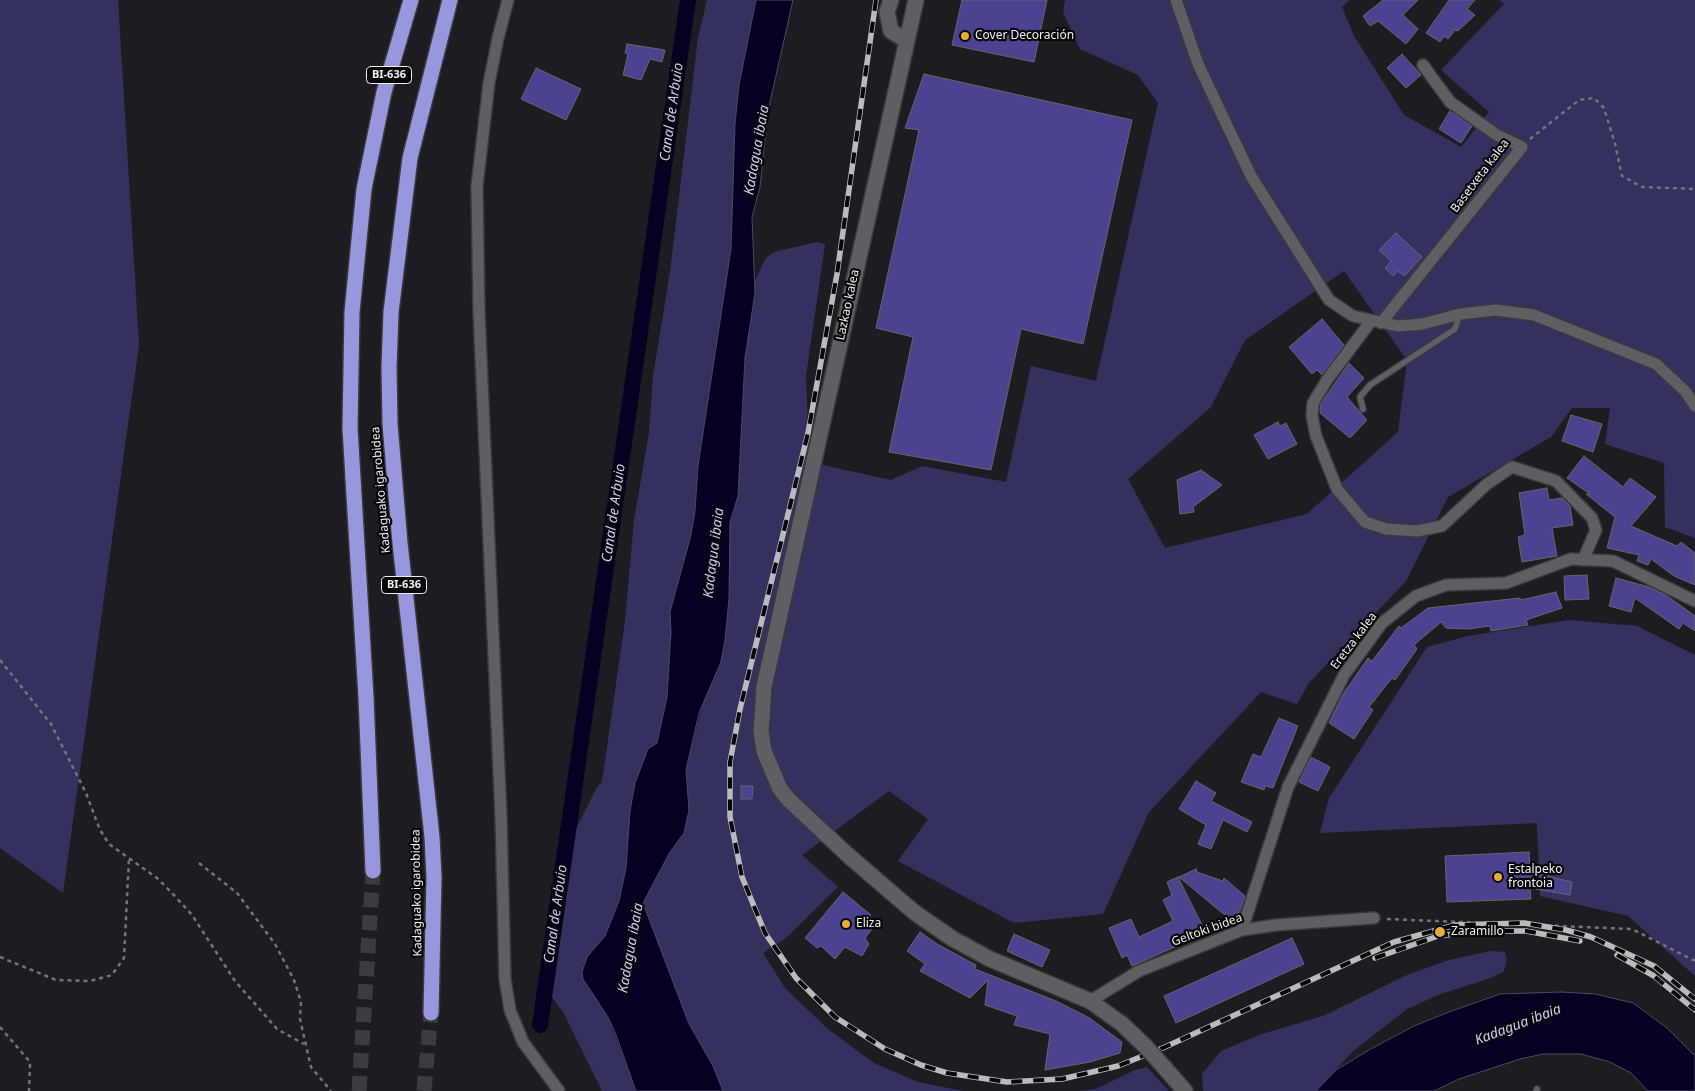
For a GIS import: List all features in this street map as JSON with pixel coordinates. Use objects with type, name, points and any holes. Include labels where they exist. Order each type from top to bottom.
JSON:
[{"type":"highway","name":"Kadaguako igarobidea","points":[[373,871],[366,697],[350,428],[350,356],[355,262],[364,189],[384,92],[411,0]]},
{"type":"highway","name":"Kadaguako igarobidea","points":[[431,1013],[434,877],[432,837],[400,552],[390,414],[391,312],[410,158],[449,3]]},
{"type":"street","points":[[508,0],[498,38],[490,83],[477,186],[479,312],[501,817],[505,978],[510,1010],[523,1042],[558,1091]]},
{"type":"street","points":[[892,0],[887,12],[891,30],[907,41]]},
{"type":"street","name":"Lazkao kalea","points":[[916,0],[764,687],[761,712],[764,751],[780,790],[850,858],[914,912],[990,959],[1090,1001],[1122,1024],[1185,1091]]},
{"type":"street","points":[[1176,0],[1198,64],[1250,176],[1328,300],[1353,316],[1398,326],[1422,324],[1460,314],[1496,310],[1534,315],[1656,364],[1684,391],[1695,406]]},
{"type":"street","name":"Basetxeta kalea","points":[[1423,65],[1450,102],[1497,135],[1522,147],[1327,380],[1313,403],[1312,416],[1316,436],[1337,489],[1365,522],[1386,529],[1417,531],[1442,526],[1487,484],[1512,468],[1556,481],[1592,518],[1596,530],[1583,560]]},
{"type":"street","name":"Eretza kalea","points":[[1242,930],[1288,786],[1344,675],[1382,623],[1416,596],[1446,585],[1506,583],[1571,560],[1583,560],[1613,561],[1695,601]]},
{"type":"street","name":"Geltoki bidea","points":[[1090,1001],[1139,971],[1242,930],[1276,925],[1374,918]]},
{"type":"lane","points":[[1363,409],[1360,397],[1370,385],[1455,329],[1460,314]]},
{"type":"path","points":[[1522,147],[1557,115],[1579,100],[1594,98],[1604,108],[1622,176],[1642,187],[1695,189]]},
{"type":"path","points":[[0,660],[51,724],[86,793],[100,830],[109,844],[157,878],[192,915],[235,981],[277,1030],[304,1044]]},
{"type":"path","points":[[0,957],[56,980],[90,981],[112,975],[124,958],[129,858]]},
{"type":"path","points":[[199,863],[237,893],[275,944],[294,980],[301,1002],[300,1019],[304,1044],[311,1067],[331,1091]]},
{"type":"path","points":[[1374,918],[1632,929],[1695,961]]},
{"type":"path","points":[[0,1027],[30,1062],[30,1091]]},
{"type":"shaded area","points":[[0,0],[118,0],[139,345],[63,893],[0,848]]},
{"type":"shaded area","points":[[707,0],[756,0],[739,85],[735,124],[731,249],[698,466],[695,511],[691,535],[670,612],[671,632],[667,697],[657,743],[635,783],[630,811],[626,868],[619,901],[605,936],[583,965],[583,979],[608,1017],[636,1091],[602,1091],[563,1012],[551,996],[574,833],[597,787],[602,782],[625,621],[634,520],[649,433],[653,376],[670,272],[698,38]]},
{"type":"shaded area","points":[[1065,0],[1350,0],[1342,7],[1354,36],[1404,115],[1461,147],[1489,112],[1441,70],[1504,4],[1499,0],[1695,0],[1695,538],[1665,527],[1664,463],[1605,444],[1610,408],[1572,408],[1551,437],[1448,497],[1406,581],[1309,683],[1297,704],[1261,692],[1149,812],[1103,914],[1014,923],[898,861],[928,819],[889,791],[802,855],[838,887],[786,938],[763,953],[785,988],[829,1030],[874,1063],[918,1082],[963,1091],[723,1091],[713,1066],[689,1024],[643,903],[670,852],[684,833],[689,810],[686,770],[704,698],[729,550],[730,522],[738,496],[745,358],[755,281],[766,258],[774,252],[817,242],[825,244],[806,376],[809,462],[891,480],[922,466],[1006,482],[1031,366],[1096,381],[1158,103],[1138,75],[1080,49],[1063,12]],"holes":[[[1344,271],[1407,360],[1398,432],[1307,514],[1165,548],[1128,479],[1211,407],[1245,340]]]},
{"type":"shaded area","points":[[1569,620],[1637,626],[1695,655],[1695,976],[1628,916],[1540,896],[1537,823],[1320,833],[1329,798],[1427,647],[1468,636]]},
{"type":"shaded area","points":[[1491,951],[1505,952],[1507,960],[1504,971],[1491,978],[1440,994],[1407,1009],[1353,1051],[1316,1091],[1203,1091],[1202,1074],[1221,1051],[1262,1034],[1323,1016],[1407,975],[1449,960]]},
{"type":"shaded area","points":[[1147,1067],[1169,1091],[1079,1091],[1096,1089],[1135,1070]]},
{"type":"water","name":"Kadagua ibaia","points":[[756,0],[793,0],[768,111],[760,187],[752,217],[755,293],[745,358],[738,496],[730,522],[729,599],[725,640],[721,662],[699,713],[686,770],[689,810],[684,833],[670,852],[643,903],[689,1024],[713,1066],[723,1091],[636,1091],[615,1032],[608,1017],[583,979],[582,972],[587,957],[605,936],[619,901],[626,868],[630,811],[635,783],[648,749],[657,743],[667,697],[671,632],[670,612],[691,535],[695,511],[698,466],[731,249],[735,124],[739,85]]},
{"type":"water","name":"Kadagua ibaia","points":[[1561,992],[1595,994],[1633,1003],[1667,1028],[1695,1056],[1695,1091],[1648,1091],[1631,1073],[1610,1062],[1581,1054],[1543,1054],[1520,1059],[1459,1079],[1434,1091],[1316,1091],[1336,1070],[1414,1026],[1500,994]]},
{"type":"building","points":[[962,0],[1047,0],[1034,62],[952,45]]},
{"type":"building","points":[[1383,0],[1418,0],[1403,15],[1418,29],[1406,44],[1378,21],[1370,26],[1363,16]]},
{"type":"building","points":[[1449,0],[1475,0],[1467,9],[1475,15],[1458,31],[1455,30],[1448,39],[1444,36],[1440,42],[1426,33]]},
{"type":"building","points":[[627,44],[665,50],[662,62],[650,59],[641,80],[623,75],[628,54],[625,53]]},
{"type":"building","points":[[1402,54],[1421,75],[1406,88],[1387,68]]},
{"type":"building","points":[[536,68],[581,89],[566,120],[521,99]]},
{"type":"building","points":[[924,74],[1132,120],[1083,344],[1021,329],[991,470],[889,452],[913,337],[876,328],[919,130],[905,128]]},
{"type":"building","points":[[1450,111],[1472,126],[1461,143],[1439,129]]},
{"type":"building","points":[[1396,233],[1422,257],[1404,276],[1398,271],[1393,276],[1385,268],[1391,261],[1379,250]]},
{"type":"building","points":[[1322,319],[1344,345],[1322,375],[1317,370],[1312,374],[1289,347]]},
{"type":"building","points":[[1349,363],[1364,378],[1347,397],[1367,420],[1350,438],[1320,413],[1320,405]]},
{"type":"building","points":[[1571,415],[1602,424],[1593,452],[1562,441]]},
{"type":"building","points":[[1278,422],[1280,426],[1286,423],[1297,444],[1268,459],[1254,435]]},
{"type":"building","points":[[1584,456],[1623,487],[1630,478],[1656,497],[1631,526],[1677,546],[1681,542],[1695,553],[1695,585],[1674,576],[1651,559],[1648,565],[1637,561],[1639,555],[1607,548],[1615,517],[1586,494],[1590,494],[1567,478]]},
{"type":"building","points":[[1201,470],[1222,485],[1193,507],[1194,512],[1180,514],[1177,480]]},
{"type":"building","points":[[1547,488],[1549,500],[1562,498],[1570,506],[1573,525],[1552,528],[1557,556],[1522,562],[1518,537],[1525,535],[1519,493]]},
{"type":"building","points":[[1587,575],[1589,599],[1565,600],[1564,576]]},
{"type":"building","points":[[1616,578],[1649,587],[1666,595],[1695,616],[1695,631],[1683,623],[1679,629],[1635,598],[1631,612],[1609,606]]},
{"type":"building","points":[[1556,592],[1562,608],[1526,620],[1528,625],[1491,631],[1490,626],[1468,629],[1446,628],[1441,622],[1414,645],[1417,649],[1395,680],[1392,678],[1369,707],[1373,710],[1354,739],[1329,723],[1343,694],[1368,658],[1372,661],[1399,626],[1401,628],[1428,608],[1520,598],[1521,600]]},
{"type":"building","points":[[1279,718],[1298,726],[1273,788],[1265,786],[1264,790],[1241,782],[1253,754],[1261,757]]},
{"type":"building","points":[[1311,757],[1330,767],[1318,791],[1299,782]]},
{"type":"building","points":[[1196,781],[1216,793],[1211,801],[1252,822],[1247,832],[1223,820],[1211,849],[1198,844],[1206,825],[1179,809]]},
{"type":"building","points":[[741,786],[753,786],[752,799],[741,799]]},
{"type":"building","name":"Estalpeko frontoia","points":[[1529,852],[1530,872],[1572,882],[1570,895],[1530,888],[1531,899],[1447,902],[1445,856]]},
{"type":"building","points":[[1196,869],[1197,872],[1223,881],[1224,878],[1245,896],[1240,911],[1232,921],[1179,877]]},
{"type":"building","points":[[1178,877],[1206,933],[1132,966],[1127,955],[1122,958],[1109,928],[1131,919],[1139,937],[1173,921],[1163,900],[1172,895],[1167,882]]},
{"type":"building","points":[[843,892],[871,915],[864,923],[872,929],[865,938],[869,944],[862,956],[845,947],[835,959],[821,946],[817,948],[805,938]]},
{"type":"building","points":[[920,932],[937,944],[976,965],[975,969],[1056,1001],[1088,1017],[1122,1042],[1120,1053],[1090,1062],[1045,1070],[1050,1034],[1014,1025],[1017,1016],[985,1005],[988,980],[970,998],[920,971],[925,964],[907,951]]},
{"type":"building","points":[[1014,934],[1050,950],[1042,967],[1007,951]]},
{"type":"building","points":[[1292,938],[1304,964],[1176,1023],[1164,996]]},
{"type":"waterway","name":"Canal de Arbuio","points":[[540,1025],[688,0]]},
{"type":"tunnel","points":[[359,1091],[373,871]]},
{"type":"tunnel","points":[[424,1091],[431,1013]]},
{"type":"railway","points":[[876,0],[837,274],[808,433],[740,709],[730,762],[730,817],[742,877],[765,933],[796,978],[835,1017],[885,1049],[921,1065],[947,1073],[1007,1082],[1062,1079],[1118,1066],[1165,1047],[1394,942],[1455,925],[1524,923],[1566,930],[1591,937],[1654,966],[1695,999]]},
{"type":"railway","points":[[1375,958],[1438,936],[1479,931],[1526,931],[1580,941]]},
{"type":"railway","points":[[1617,955],[1654,976],[1695,1010]]},
{"type":"place","name":"Cover Decoración","points":[[965,36]]},
{"type":"place","name":"Estalpeko frontoia","points":[[1498,877]]},
{"type":"place","name":"Eliza","points":[[846,924]]},
{"type":"place","name":"Zaramillo","points":[[1440,932]]}]
